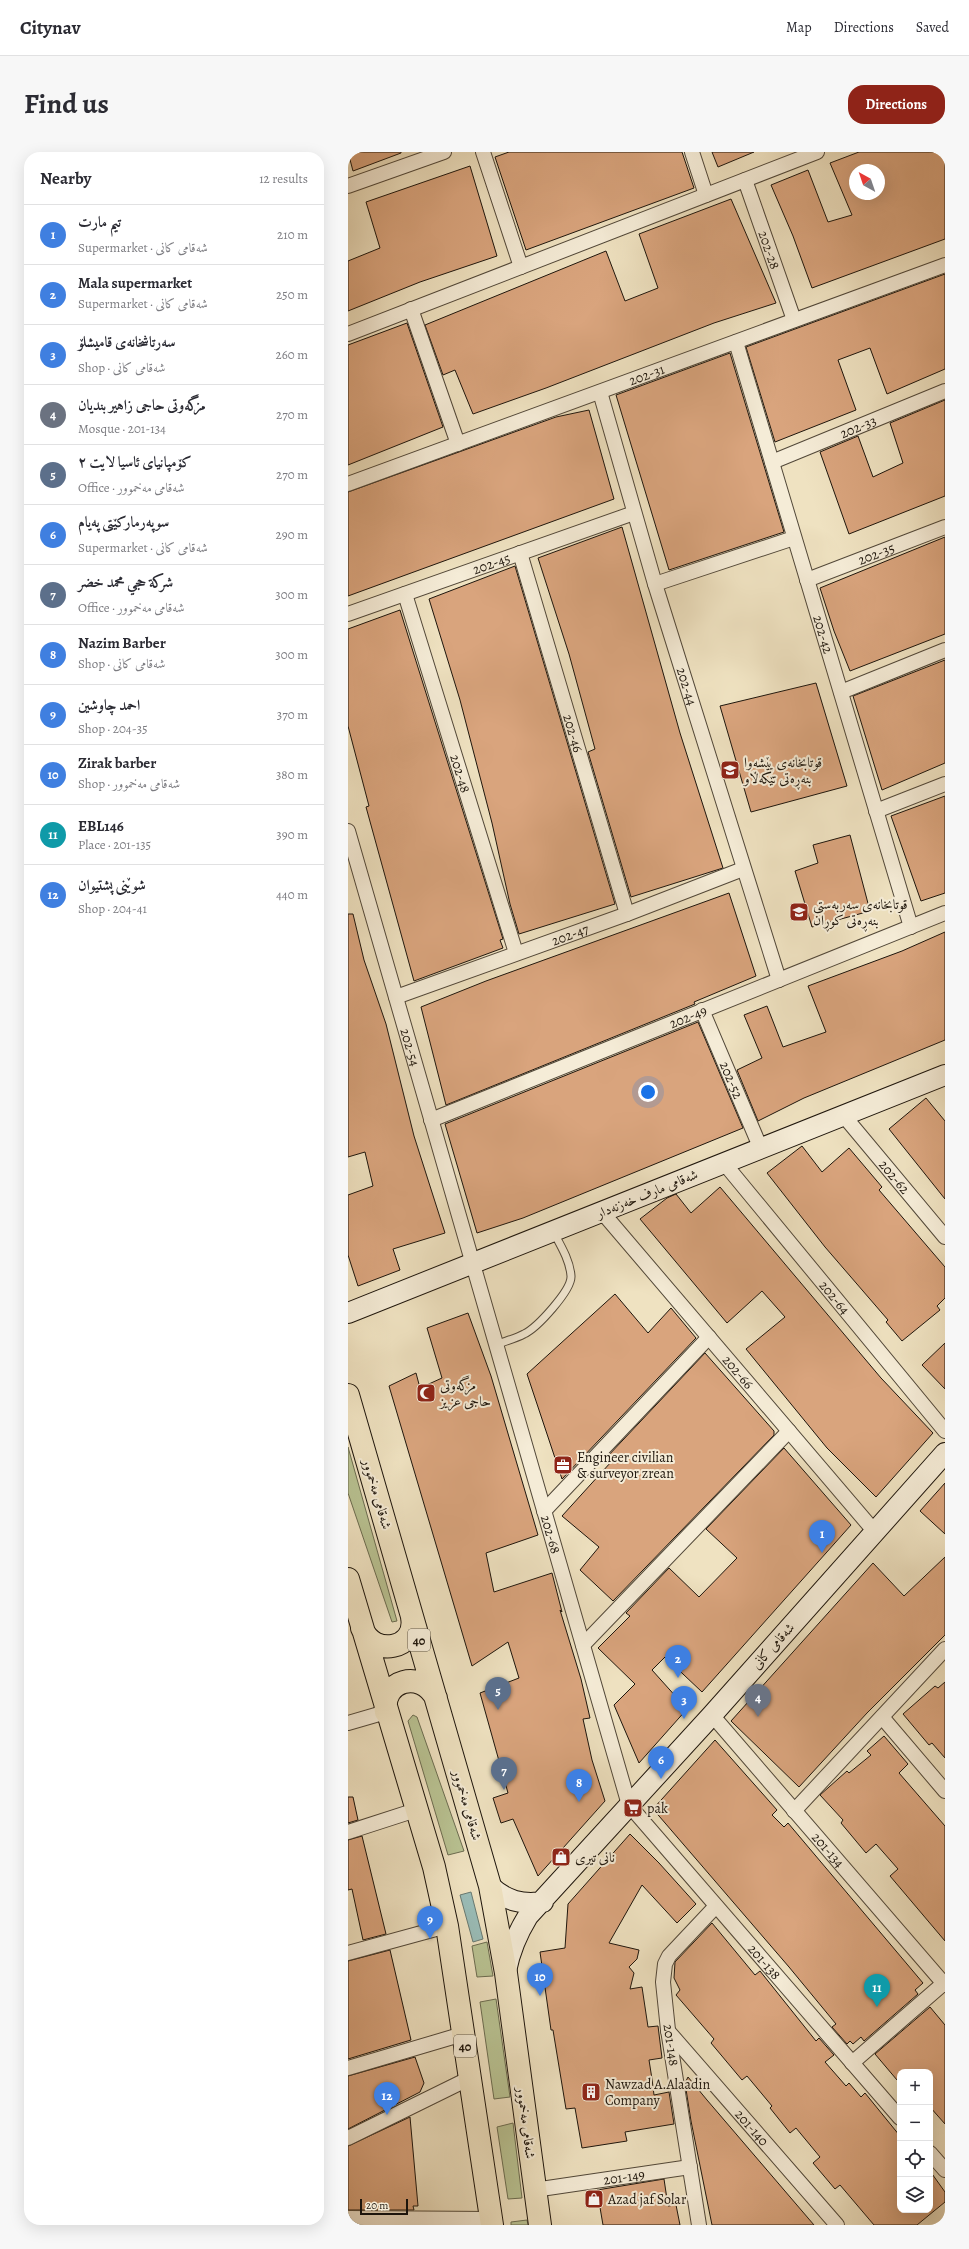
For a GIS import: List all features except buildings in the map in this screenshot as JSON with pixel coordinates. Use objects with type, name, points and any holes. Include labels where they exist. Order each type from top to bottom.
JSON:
[{"type":"highway","name":"شەقامی مەخموور","points":[[348,1395],[490,1886],[506,1973],[534,2190],[540,2225]]},
{"type":"highway","name":"40","points":[[349,1584],[386,1712],[434,1867],[447,1926],[492,2222]]},
{"type":"highway","points":[[362,1627],[367,1638],[374,1644],[385,1648],[394,1647],[408,1637],[412,1630],[412,1617]]},
{"type":"highway","points":[[386,1712],[386,1704],[390,1692],[403,1682],[416,1681],[424,1684],[436,1698]]},
{"type":"street","points":[[482,152],[521,267]]},
{"type":"street","points":[[692,152],[706,195]]},
{"type":"street","points":[[348,334],[817,152]]},
{"type":"street","points":[[348,186],[440,153]]},
{"type":"street","name":"202-28","points":[[745,180],[794,320]]},
{"type":"street","name":"202-31","points":[[348,484],[945,265]]},
{"type":"street","points":[[411,309],[458,444]]},
{"type":"street","name":"202-42","points":[[736,342],[910,927]]},
{"type":"street","name":"202-33","points":[[772,462],[945,391]]},
{"type":"street","name":"202-44","points":[[600,392],[655,584],[779,980]]},
{"type":"street","name":"202-45","points":[[348,614],[634,513]]},
{"type":"street","name":"202-35","points":[[807,580],[945,527]]},
{"type":"street","points":[[655,584],[794,538]]},
{"type":"street","name":"202-46","points":[[520,553],[628,914]]},
{"type":"street","name":"202-48","points":[[406,594],[516,953]]},
{"type":"street","points":[[841,692],[945,650]]},
{"type":"street","points":[[876,811],[945,784]]},
{"type":"street","name":"202-54","points":[[348,831],[472,1264]]},
{"type":"street","name":"202-47","points":[[396,997],[628,914],[743,869]]},
{"type":"street","name":"202-49","points":[[431,1120],[945,913]]},
{"type":"street","name":"202-52","points":[[702,1010],[761,1149]]},
{"type":"street","name":"شەقامی مارف خەزنەدار","points":[[348,1314],[945,1075]]},
{"type":"street","name":"202-62","points":[[844,1116],[945,1236]]},
{"type":"street","name":"202-64","points":[[724,1163],[945,1431]]},
{"type":"street","name":"202-66","points":[[602,1212],[875,1532]]},
{"type":"street","name":"202-68","points":[[472,1264],[629,1805]]},
{"type":"street","points":[[544,1510],[709,1337]]},
{"type":"street","points":[[582,1645],[789,1431]]},
{"type":"street","name":"شەقامی کانی","points":[[506,1973],[509,1952],[517,1933],[528,1916],[543,1902],[629,1805],[712,1716],[945,1453]]},
{"type":"street","points":[[794,1811],[945,1649]]},
{"type":"street","points":[[348,1723],[386,1712]]},
{"type":"street","name":"201-134","points":[[712,1716],[944,1984]]},
{"type":"street","points":[[882,1717],[945,1791]]},
{"type":"street","name":"201-138","points":[[629,1805],[897,2115]]},
{"type":"street","points":[[348,1832],[416,1810]]},
{"type":"street","points":[[490,1886],[499,1894],[514,1901],[531,1904],[543,1902]]},
{"type":"street","name":"201-148","points":[[699,2225],[668,2030],[662,1982],[665,1964],[675,1949],[716,1906]]},
{"type":"street","points":[[348,1953],[447,1926]]},
{"type":"street","points":[[852,2063],[944,1984]]},
{"type":"street","name":"201-140","points":[[668,2030],[837,2225]]},
{"type":"street","points":[[348,2068],[463,2034]]},
{"type":"street","points":[[348,2138],[470,2078]]},
{"type":"street","points":[[933,2156],[945,2170]]},
{"type":"street","name":"201-149","points":[[534,2190],[690,2167]]},
{"type":"street","points":[[348,2218],[492,2222]]},
{"type":"lane","points":[[495,1345],[525,1334],[535,1327],[545,1318],[570,1284],[571,1276],[567,1258],[554,1232]]},
{"type":"green space","points":[[348,1447],[397,1621],[392,1622],[348,1493]]},
{"type":"green space","points":[[413,1715],[417,1717],[464,1851],[448,1855],[408,1721]]},
{"type":"green space","points":[[487,1942],[493,1976],[477,1977],[472,1946]]},
{"type":"green space","points":[[496,1999],[510,2097],[494,2099],[480,2002]]},
{"type":"green space","points":[[513,2123],[522,2198],[508,2199],[497,2127]]},
{"type":"green space","points":[[527,2220],[528,2225],[511,2225],[511,2222]]},
{"type":"water","points":[[471,1892],[483,1939],[473,1942],[460,1895]]},
{"type":"place","name":"قوتابخانەی پێشەوا بنەڕەتی تێکەڵاو","points":[[730,770]]},
{"type":"place","name":"قوتابخانەی سەربەستی بنەڕەتی کوڕان","points":[[799,912]]},
{"type":"place","name":"مزگەوتی حاجی عزیز","points":[[426,1393]]},
{"type":"place","name":"Engineer civilian & surveyor zrean","points":[[563,1465]]},
{"type":"place","name":"تيم مارت","points":[[822,1553]]},
{"type":"place","name":"Mala supermarket","points":[[678,1678]]},
{"type":"place","name":"کۆمپانیای ئاسیا لایت ٢","points":[[498,1710]]},
{"type":"place","name":"مزگەوتی حاجی زاهیر بندیان","points":[[758,1717]]},
{"type":"place","name":"سەرتاشخانەی قامیشلۆ","points":[[684,1719]]},
{"type":"place","name":"سوپەرماركێتی پەیام","points":[[661,1779]]},
{"type":"place","name":"شركة حجي محمد خضر","points":[[504,1790]]},
{"type":"place","name":"Nazim Barber","points":[[579,1802]]},
{"type":"place","name":"pak","points":[[633,1808]]},
{"type":"place","name":"نانی تیری","points":[[561,1857]]},
{"type":"place","name":"احمد چاوشين","points":[[430,1939]]},
{"type":"place","name":"Zirak barber","points":[[540,1996]]},
{"type":"place","name":"EBL146","points":[[877,2007]]},
{"type":"place","name":"Nawzad A.Alaadin Company","points":[[591,2092]]},
{"type":"place","name":"شوێنی پشتیوان","points":[[387,2115]]},
{"type":"place","name":"Azad jaf Solar","points":[[594,2199]]}]
